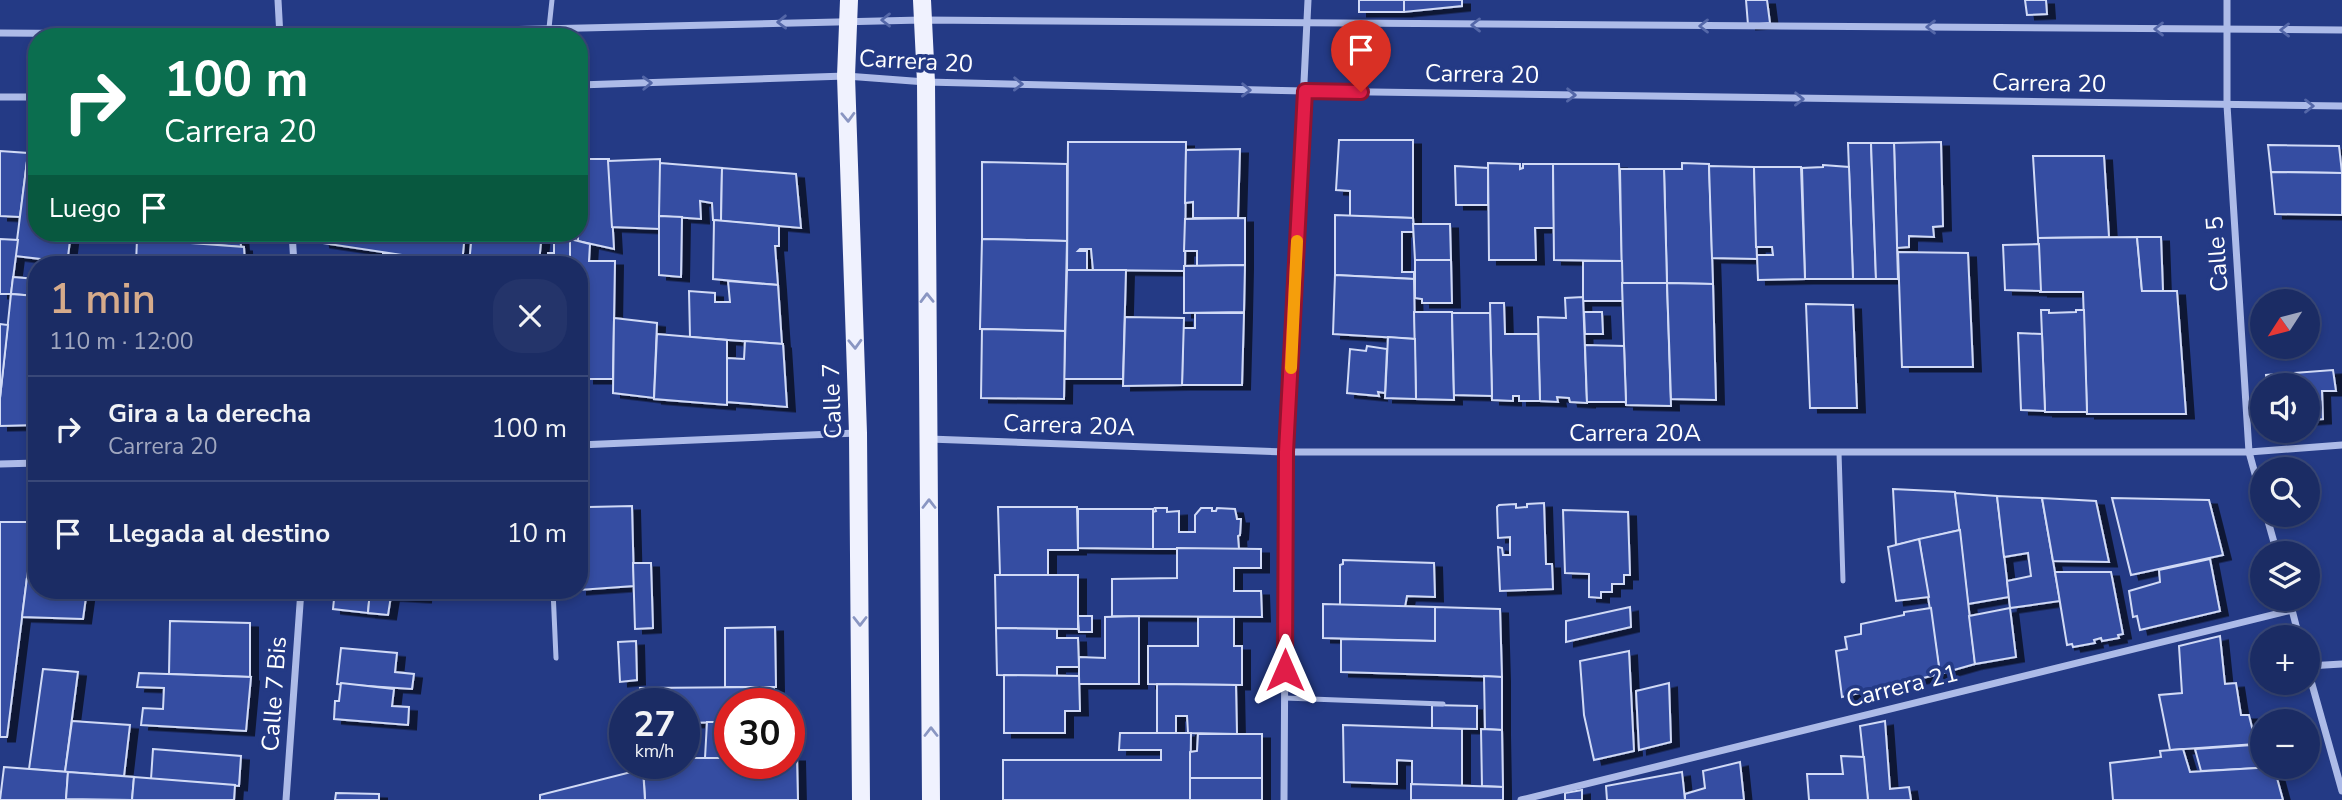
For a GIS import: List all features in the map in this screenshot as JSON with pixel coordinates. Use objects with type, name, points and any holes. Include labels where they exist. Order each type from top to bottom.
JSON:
[{"type":"main road","name":"Calle 7","points":[[849,0],[846,76],[858,433],[861,800]]},
{"type":"main road","points":[[922,0],[926,82],[931,800]]},
{"type":"street","points":[[278,0],[280,28]]},
{"type":"street","points":[[1284,800],[1286,452],[1308,0]]},
{"type":"street","name":"Calle 5","points":[[2227,0],[2227,105],[2250,457]]},
{"type":"street","name":"Carrera 20","points":[[549,28],[922,20],[2342,30]]},
{"type":"street","name":"Carrera 20","points":[[0,33],[28,33]]},
{"type":"street","name":"Carrera 20","points":[[588,85],[846,76],[926,82],[1305,91],[2342,106]]},
{"type":"street","points":[[0,97],[28,97]]},
{"type":"street","points":[[588,446],[858,433]]},
{"type":"street","name":"Carrera 20A","points":[[929,439],[1286,452],[2249,452],[2342,446]]},
{"type":"street","points":[[0,464],[28,463]]},
{"type":"street","name":"Calle 7 Bis","points":[[286,800],[300,599]]},
{"type":"street","name":"Carrera 21","points":[[1521,800],[2288,611]]},
{"type":"street","points":[[2320,667],[2342,664]]},
{"type":"street","points":[[2315,695],[2342,791]]},
{"type":"lane","points":[[549,28],[552,0]]},
{"type":"lane","points":[[1839,452],[1843,581]]},
{"type":"lane","points":[[553,599],[556,658]]},
{"type":"lane","points":[[1285,698],[1443,704]]},
{"type":"building","points":[[1359,0],[1404,0],[1404,12],[1359,12]]},
{"type":"building","points":[[1404,0],[1462,0],[1462,6],[1404,12]]},
{"type":"building","points":[[1746,0],[1767,0],[1770,23],[1748,25]]},
{"type":"building","points":[[2025,0],[2046,0],[2047,14],[2027,15]]},
{"type":"building","points":[[1339,140],[1413,140],[1413,218],[1350,216],[1350,191],[1336,190]]},
{"type":"building","points":[[1068,142],[1186,142],[1185,271],[1093,270],[1091,249],[1078,251],[1087,251],[1087,270],[1067,270]]},
{"type":"building","points":[[1941,142],[1943,226],[1933,227],[1934,237],[1909,236],[1909,247],[1897,248],[1894,143]]},
{"type":"building","points":[[1848,143],[1871,143],[1876,279],[1853,279]]},
{"type":"building","points":[[1871,143],[1894,143],[1898,279],[1876,279]]},
{"type":"building","points":[[2268,145],[2339,146],[2342,173],[2271,172]]},
{"type":"building","points":[[1240,149],[1238,218],[1193,218],[1193,202],[1185,203],[1186,150]]},
{"type":"building","points":[[0,151],[28,153],[20,217],[0,216]]},
{"type":"building","points":[[28,153],[28,242],[70,242],[68,256],[15,256]]},
{"type":"building","points":[[2033,156],[2104,156],[2109,237],[2038,238]]},
{"type":"building","points":[[588,159],[609,159],[614,249],[582,242],[588,242]]},
{"type":"building","points":[[660,159],[660,229],[612,227],[608,161]]},
{"type":"building","points":[[982,162],[1067,164],[1067,241],[982,239]]},
{"type":"building","points":[[660,163],[722,168],[721,221],[713,220],[712,203],[700,201],[701,219],[659,216]]},
{"type":"building","points":[[1488,163],[1520,164],[1520,169],[1523,164],[1553,164],[1554,228],[1535,228],[1536,260],[1489,260]]},
{"type":"building","points":[[1682,163],[1709,164],[1713,284],[1667,283],[1664,169],[1682,169]]},
{"type":"building","points":[[1553,164],[1619,164],[1622,261],[1554,260]]},
{"type":"building","points":[[1823,165],[1849,167],[1853,279],[1805,279],[1802,168]]},
{"type":"building","points":[[1455,166],[1488,168],[1488,205],[1456,205]]},
{"type":"building","points":[[1709,166],[1754,167],[1757,259],[1712,258]]},
{"type":"building","points":[[1754,167],[1801,167],[1805,279],[1758,280],[1757,255],[1773,255],[1772,247],[1756,247]]},
{"type":"building","points":[[722,168],[796,174],[801,228],[721,221]]},
{"type":"building","points":[[1620,169],[1664,169],[1667,283],[1622,283]]},
{"type":"building","points":[[2271,172],[2342,173],[2342,215],[2275,214]]},
{"type":"building","points":[[1335,215],[1413,218],[1414,232],[1402,232],[1402,272],[1414,272],[1414,279],[1335,275]]},
{"type":"building","points":[[659,216],[682,217],[681,277],[659,275]]},
{"type":"building","points":[[1245,218],[1245,265],[1197,266],[1197,251],[1184,251],[1185,219]]},
{"type":"building","points":[[714,220],[779,226],[779,246],[775,246],[778,285],[713,279]]},
{"type":"building","points":[[1413,224],[1450,224],[1451,260],[1415,260]]},
{"type":"building","points":[[2137,237],[2142,291],[2177,291],[2186,414],[2087,414],[2083,292],[2040,292],[2038,238]]},
{"type":"building","points":[[2137,237],[2161,237],[2163,291],[2142,291]]},
{"type":"building","points":[[0,239],[18,240],[11,294],[0,294]]},
{"type":"building","points":[[982,239],[1067,241],[1065,331],[980,329]]},
{"type":"building","points":[[137,242],[177,242],[244,247],[245,256],[136,256]]},
{"type":"building","points":[[178,242],[241,242],[241,247]]},
{"type":"building","points":[[464,242],[463,256],[409,256],[322,243]]},
{"type":"building","points":[[471,242],[541,242],[540,256],[470,256]]},
{"type":"building","points":[[554,242],[570,242],[570,256],[548,256],[548,253],[554,253]]},
{"type":"building","points":[[570,242],[582,242],[590,244],[589,261],[615,261],[613,379],[588,379],[588,256],[570,256]]},
{"type":"building","points":[[2039,244],[2041,291],[2005,290],[2003,245]]},
{"type":"building","points":[[1898,252],[1968,253],[1973,367],[1902,367]]},
{"type":"building","points":[[383,253],[405,256],[383,256]]},
{"type":"building","points":[[1415,260],[1451,260],[1452,303],[1422,303],[1422,299],[1415,298]]},
{"type":"building","points":[[1583,261],[1622,261],[1623,301],[1583,301]]},
{"type":"building","points":[[1245,265],[1244,312],[1184,313],[1184,266]]},
{"type":"building","points":[[1067,270],[1126,270],[1123,379],[1064,379]]},
{"type":"building","points":[[1335,275],[1414,279],[1415,339],[1333,334]]},
{"type":"building","points":[[13,277],[28,278],[28,295],[11,294]]},
{"type":"building","points":[[728,281],[778,285],[782,344],[690,337],[689,291],[715,293],[715,302],[730,302]]},
{"type":"building","points":[[1622,283],[1667,283],[1671,406],[1626,405]]},
{"type":"building","points":[[1667,283],[1713,284],[1716,400],[1671,399]]},
{"type":"building","points":[[11,294],[28,295],[28,425],[0,426],[0,398]]},
{"type":"building","points":[[1583,297],[1587,403],[1570,402],[1569,398],[1557,397],[1558,402],[1540,401],[1538,317],[1566,318],[1565,298]]},
{"type":"building","points":[[1490,303],[1504,303],[1505,334],[1538,334],[1540,401],[1519,401],[1519,396],[1513,396],[1513,401],[1492,400]]},
{"type":"building","points":[[1806,304],[1853,305],[1857,408],[1810,408]]},
{"type":"building","points":[[2041,310],[2049,310],[2049,313],[2084,310],[2087,412],[2045,412]]},
{"type":"building","points":[[1414,312],[1452,312],[1454,400],[1416,399]]},
{"type":"building","points":[[1584,312],[1602,312],[1603,334],[1585,334]]},
{"type":"building","points":[[1195,313],[1244,313],[1242,385],[1182,385],[1183,328],[1195,328]]},
{"type":"building","points":[[1452,313],[1490,313],[1492,396],[1454,395]]},
{"type":"building","points":[[1125,317],[1184,318],[1182,385],[1123,386]]},
{"type":"building","points":[[614,318],[657,323],[654,398],[613,393]]},
{"type":"building","points":[[0,324],[8,325],[0,398]]},
{"type":"building","points":[[982,329],[1065,331],[1064,399],[981,398]]},
{"type":"building","points":[[2018,333],[2042,334],[2045,411],[2021,410]]},
{"type":"building","points":[[657,334],[727,340],[727,405],[654,399]]},
{"type":"building","points":[[1388,337],[1415,339],[1416,399],[1385,398]]},
{"type":"building","points":[[745,341],[783,344],[787,407],[727,402],[727,358],[744,359]]},
{"type":"building","points":[[1585,345],[1624,346],[1626,402],[1587,402]]},
{"type":"building","points":[[1367,346],[1387,349],[1385,393],[1378,392],[1379,396],[1347,393],[1350,349],[1366,351]]},
{"type":"building","points":[[2333,370],[2336,391],[2322,391],[2323,419],[2320,419],[2320,373],[2293,373]]},
{"type":"building","points":[[1893,489],[1955,492],[1960,530],[1896,545]]},
{"type":"building","points":[[1955,493],[1997,496],[2009,597],[1968,604]]},
{"type":"building","points":[[1997,496],[2042,498],[2060,601],[2010,608],[2007,581],[2031,576],[2028,553],[2004,557]]},
{"type":"building","points":[[2042,498],[2096,501],[2109,562],[2053,561]]},
{"type":"building","points":[[2112,498],[2209,500],[2223,555],[2131,575]]},
{"type":"building","points":[[1544,503],[1546,564],[1552,564],[1553,589],[1500,591],[1498,547],[1502,548],[1503,555],[1510,555],[1510,537],[1498,538],[1497,507],[1516,504],[1516,508]]},
{"type":"building","points":[[632,506],[634,586],[588,589],[589,507]]},
{"type":"building","points":[[998,507],[1077,507],[1078,550],[1048,550],[1048,575],[1000,575]]},
{"type":"building","points":[[1155,508],[1167,508],[1167,512],[1179,511],[1179,532],[1195,532],[1195,515],[1201,508],[1212,508],[1212,511],[1217,508],[1235,509],[1237,519],[1241,519],[1239,549],[1153,549]]},
{"type":"building","points":[[1078,509],[1153,509],[1153,549],[1078,548]]},
{"type":"building","points":[[1563,510],[1628,512],[1630,575],[1624,575],[1624,584],[1612,584],[1612,592],[1601,592],[1601,598],[1589,597],[1589,574],[1565,573]]},
{"type":"building","points":[[0,522],[28,522],[28,570],[7,737],[0,737]]},
{"type":"building","points":[[1960,530],[1975,664],[1940,674],[1919,539]]},
{"type":"building","points":[[1919,539],[1929,597],[1896,601],[1888,547]]},
{"type":"building","points":[[1177,548],[1261,549],[1261,568],[1234,568],[1234,591],[1261,591],[1262,617],[1112,616],[1112,579],[1177,578]]},
{"type":"building","points":[[2210,559],[2220,611],[2140,630],[2137,616],[2133,617],[2129,591],[2160,582],[2159,570]]},
{"type":"building","points":[[1343,560],[1434,563],[1435,597],[1407,596],[1405,607],[1340,605],[1340,565]]},
{"type":"building","points":[[633,563],[651,563],[653,628],[635,629]]},
{"type":"building","points":[[28,570],[28,599],[86,599],[83,619],[22,617]]},
{"type":"building","points":[[2055,572],[2111,572],[2123,634],[2118,635],[2119,638],[2094,640],[2095,643],[2073,647],[2072,644],[2067,645]]},
{"type":"building","points":[[995,575],[1078,575],[1078,629],[996,628]]},
{"type":"building","points":[[334,599],[369,599],[368,613],[333,609]]},
{"type":"building","points":[[369,599],[391,599],[388,615],[368,613]]},
{"type":"building","points":[[1323,604],[1435,607],[1435,641],[1323,638]]},
{"type":"building","points":[[1435,607],[1500,609],[1502,677],[1341,672],[1341,639],[1435,641]]},
{"type":"building","points":[[1630,607],[1631,627],[1566,642],[1566,621]]},
{"type":"building","points":[[1931,608],[1940,674],[1842,697],[1836,651],[1847,649],[1845,637],[1861,634],[1861,624],[1904,615],[1904,612]]},
{"type":"building","points":[[2010,608],[2016,657],[1975,664],[1969,616]]},
{"type":"building","points":[[1078,616],[1092,616],[1092,632],[1079,632]]},
{"type":"building","points":[[1139,616],[1139,684],[1079,684],[1079,657],[1105,658],[1105,617]]},
{"type":"building","points":[[1198,617],[1234,617],[1234,646],[1242,646],[1242,685],[1148,684],[1148,646],[1198,646]]},
{"type":"building","points":[[170,621],[250,623],[250,677],[169,674]]},
{"type":"building","points":[[775,627],[776,687],[725,687],[725,628]]},
{"type":"building","points":[[996,628],[1057,629],[1057,638],[1078,638],[1079,667],[1057,667],[1057,676],[997,675]]},
{"type":"building","points":[[2220,636],[2225,684],[2236,683],[2241,715],[2249,715],[2250,719],[2250,744],[2170,750],[2159,695],[2182,693],[2179,646]]},
{"type":"building","points":[[636,641],[637,680],[620,682],[618,642]]},
{"type":"building","points":[[341,648],[397,653],[395,672],[414,674],[412,689],[337,684]]},
{"type":"building","points":[[1629,651],[1634,751],[1594,760],[1584,715],[1580,661]]},
{"type":"building","points":[[43,669],[78,672],[65,772],[29,769]]},
{"type":"building","points":[[139,673],[251,677],[246,731],[141,725],[143,708],[163,709],[164,688],[137,687]]},
{"type":"building","points":[[1004,675],[1079,676],[1080,711],[1065,711],[1065,733],[1004,733]]},
{"type":"building","points":[[1484,676],[1502,677],[1502,730],[1485,729]]},
{"type":"building","points":[[341,683],[394,689],[392,706],[409,707],[408,725],[334,719],[335,701],[339,701]]},
{"type":"building","points":[[1669,683],[1671,742],[1639,750],[1636,691]]},
{"type":"building","points":[[1157,684],[1236,685],[1237,734],[1188,733],[1187,716],[1176,716],[1176,734],[1157,734]]},
{"type":"building","points":[[774,687],[714,688],[714,722],[700,723],[700,688],[640,688]]},
{"type":"building","points":[[1432,705],[1477,706],[1477,729],[1432,728]]},
{"type":"building","points":[[72,721],[130,725],[124,776],[65,772]]},
{"type":"building","points":[[1885,721],[1890,789],[1909,787],[1911,800],[1868,800],[1860,726]]},
{"type":"building","points":[[707,722],[714,722],[714,758],[705,758]]},
{"type":"building","points":[[1343,725],[1462,729],[1462,786],[1412,785],[1412,761],[1397,760],[1397,784],[1344,782]]},
{"type":"building","points":[[1481,729],[1502,730],[1503,787],[1482,786]]},
{"type":"building","points":[[1120,733],[1191,733],[1190,800],[1003,800],[1003,760],[1161,760],[1161,750],[1119,750]]},
{"type":"building","points":[[1198,734],[1262,734],[1262,778],[1190,778],[1190,752],[1197,751]]},
{"type":"building","points":[[2250,745],[2250,768],[2201,771],[2195,749]]},
{"type":"building","points":[[153,749],[241,756],[239,786],[151,779]]},
{"type":"building","points":[[2183,749],[2190,772],[2250,768],[2250,779],[2277,779],[2283,800],[2113,800],[2110,763],[2161,757],[2160,751]]},
{"type":"building","points":[[1841,756],[1864,757],[1868,800],[1809,800],[1807,774],[1843,774]]},
{"type":"building","points":[[700,758],[714,758],[714,779],[798,779],[798,800],[645,800],[644,779],[700,779]]},
{"type":"building","points":[[1740,762],[1744,800],[1685,800],[1685,794],[1705,788],[1703,771]]},
{"type":"building","points":[[4,767],[68,772],[66,800],[0,800]]},
{"type":"building","points":[[68,772],[134,777],[132,800],[66,799]]},
{"type":"building","points":[[1682,772],[1685,800],[1607,800],[1606,786]]},
{"type":"building","points":[[134,777],[235,785],[234,800],[132,800]]},
{"type":"building","points":[[609,778],[644,779],[645,800],[540,800],[540,795]]},
{"type":"building","points":[[1190,778],[1262,778],[1262,800],[1190,800]]},
{"type":"building","points":[[1411,784],[1503,787],[1503,800],[1411,800]]},
{"type":"building","points":[[1582,790],[1582,800],[1565,800],[1565,793]]},
{"type":"building","points":[[336,793],[379,794],[379,800],[335,800]]},
{"type":"slow traffic","points":[[1291,368],[1297,241]]},
{"type":"route","points":[[1285,670],[1286,452],[1305,91],[1361,92]]}]
